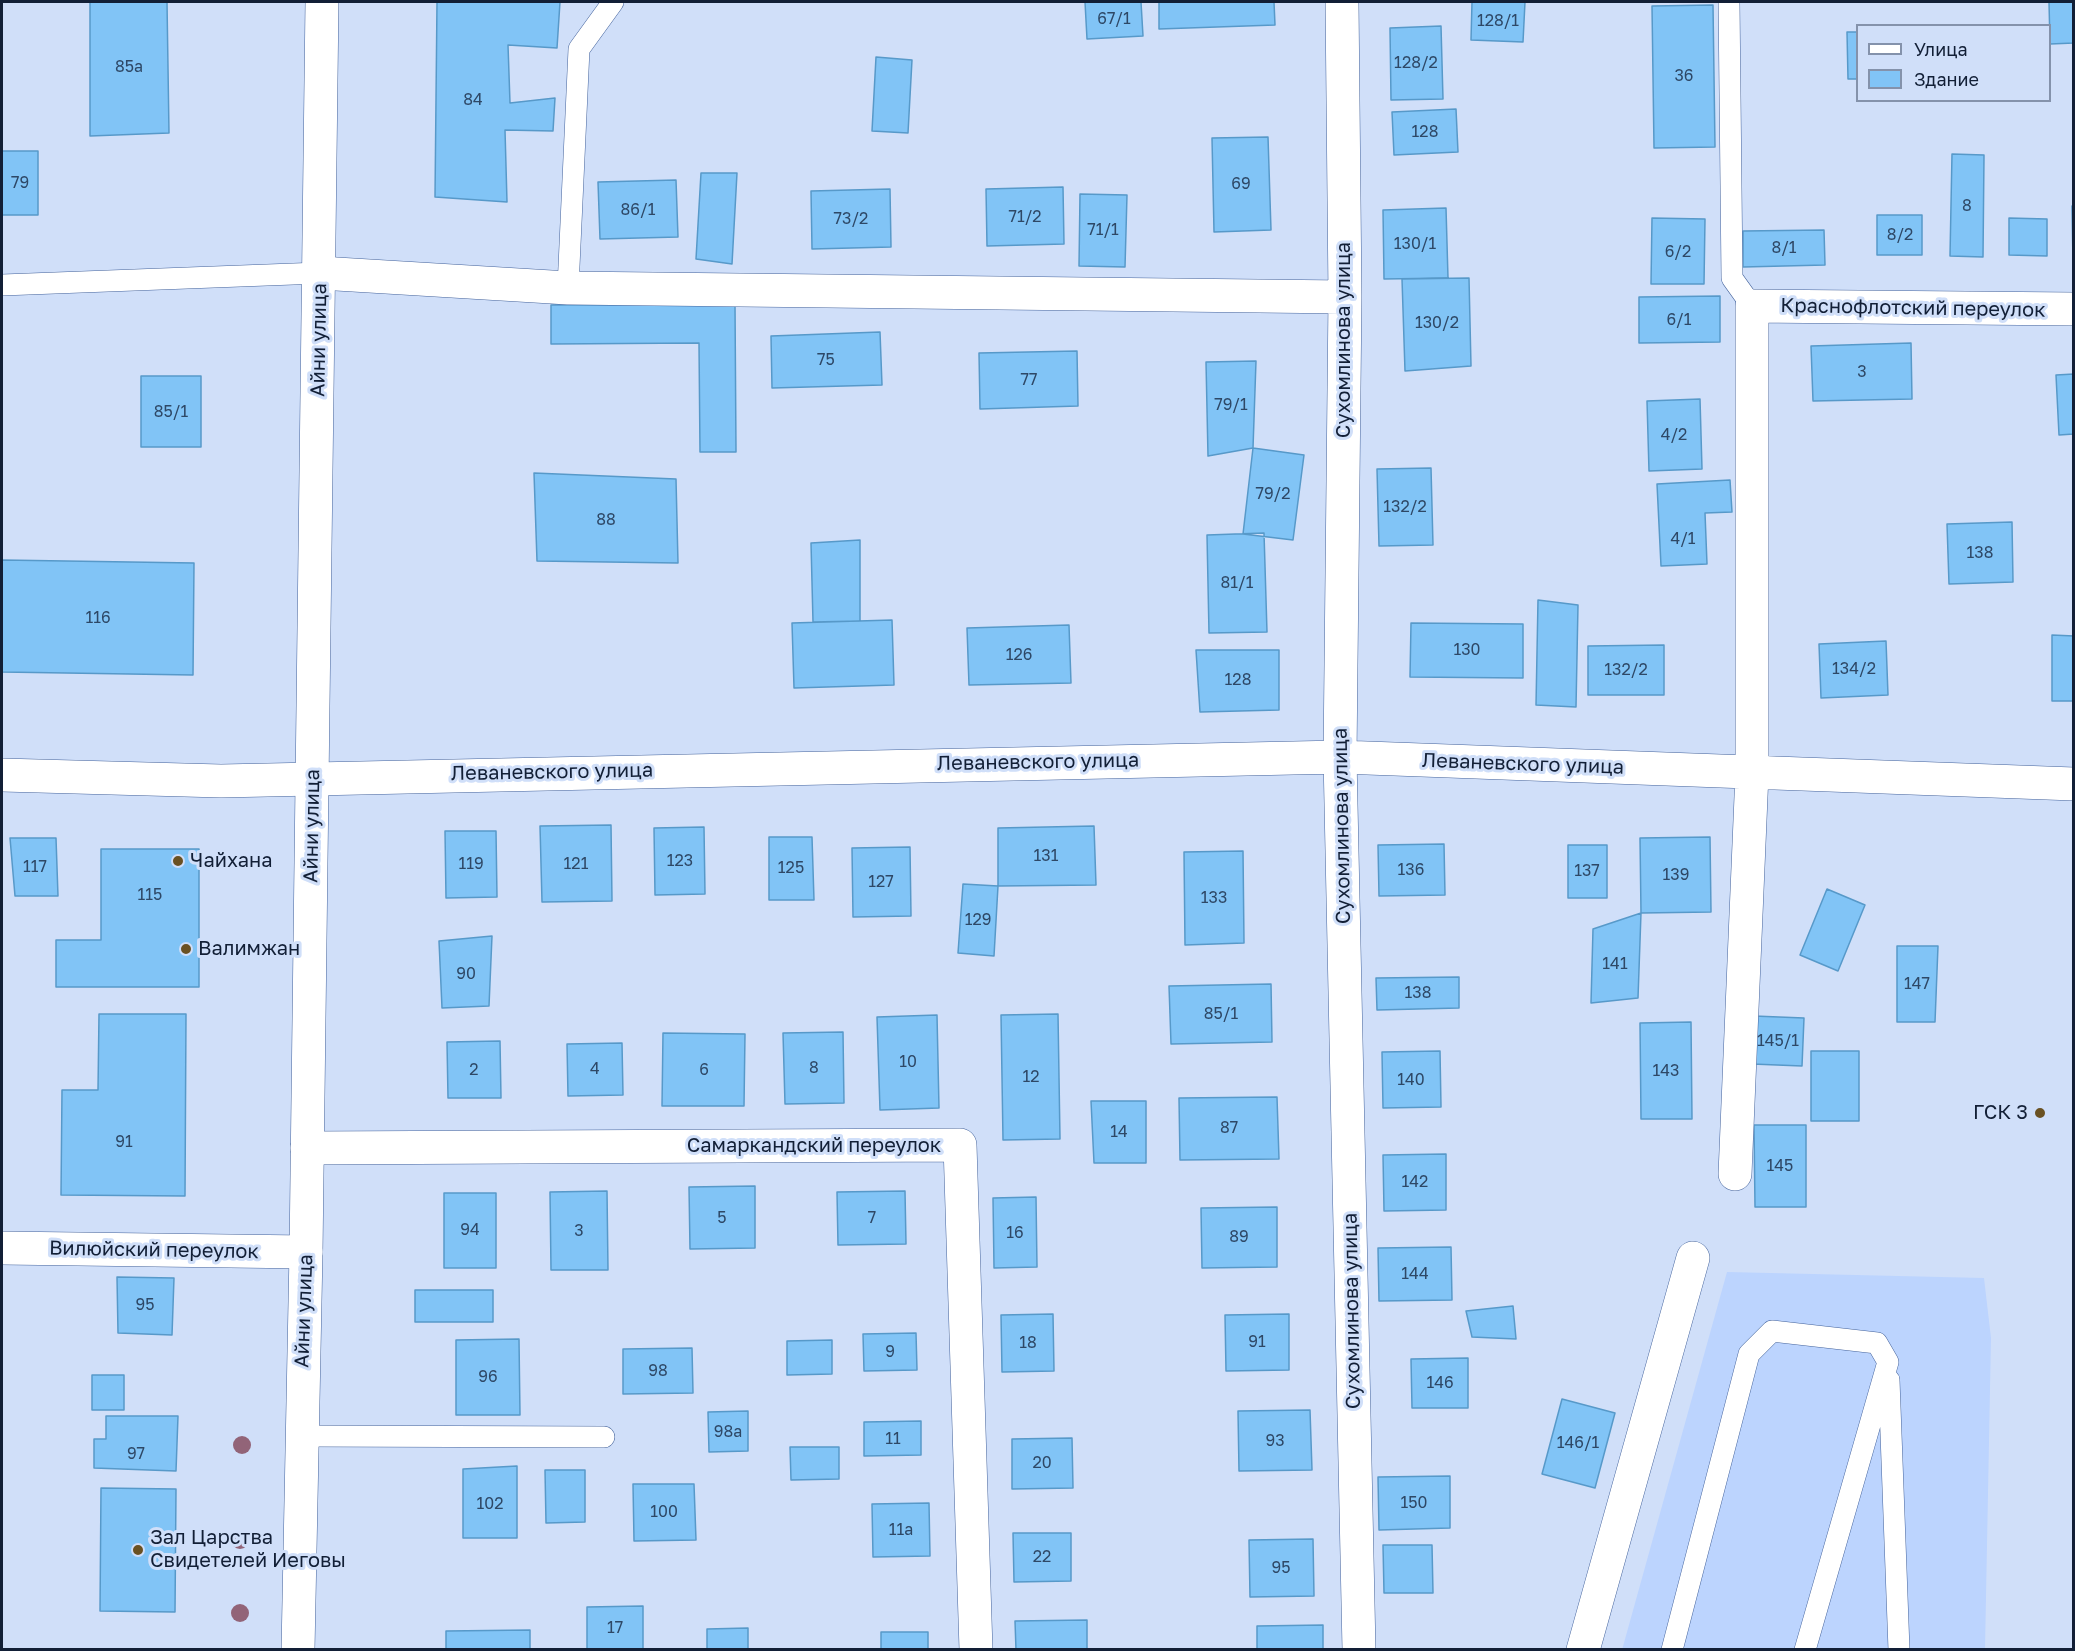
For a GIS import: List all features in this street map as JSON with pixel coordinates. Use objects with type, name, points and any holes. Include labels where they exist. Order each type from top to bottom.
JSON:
[{"type":"street","name":"Айни улица","points":[[298,1650],[306,1252],[322,2]]},
{"type":"street","name":"Сухомлинова улица","points":[[1342,2],[1345,297],[1340,756],[1359,1650]]},
{"type":"street","points":[[320,273],[568,288],[1345,297]]},
{"type":"street","points":[[1735,1174],[1752,773],[1752,306]]},
{"type":"street","name":"Краснофлотский переулок","points":[[1752,306],[2073,309]]},
{"type":"street","name":"Леваневского улица","points":[[2,775],[222,781],[312,777],[1340,756],[2073,784]]},
{"type":"street","name":"Самаркандский переулок","points":[[307,1148],[960,1145],[976,1650]]},
{"type":"street","name":"Вилюйский переулок","points":[[2,1248],[306,1252]]},
{"type":"street","points":[[1583,1650],[1693,1258]]},
{"type":"lane","points":[[568,288],[579,50],[613,2]]},
{"type":"lane","points":[[1729,2],[1732,278],[1752,306]]},
{"type":"lane","points":[[2,285],[320,273]]},
{"type":"lane","points":[[1672,1650],[1749,1354],[1772,1331],[1877,1343],[1888,1362],[1899,1650]]},
{"type":"lane","points":[[1805,1650],[1888,1362]]},
{"type":"lane","points":[[301,1436],[604,1437]]},
{"type":"shaded area","points":[[1727,1272],[1984,1278],[1991,1338],[1985,1649],[1622,1650]]},
{"type":"building","points":[[90,2],[167,2],[169,133],[90,136]]},
{"type":"building","points":[[437,2],[560,2],[557,48],[508,45],[510,103],[555,98],[553,131],[505,130],[507,202],[435,197]]},
{"type":"building","points":[[1085,2],[1141,2],[1143,36],[1087,39]]},
{"type":"building","points":[[1159,2],[1274,2],[1275,25],[1159,29]]},
{"type":"building","points":[[1472,2],[1525,2],[1523,42],[1471,40]]},
{"type":"building","points":[[2049,2],[2074,2],[2074,43],[2051,44]]},
{"type":"building","points":[[1713,5],[1715,147],[1654,148],[1652,6]]},
{"type":"building","points":[[1441,26],[1443,99],[1391,100],[1390,28]]},
{"type":"building","points":[[1847,32],[1856,32],[1856,79],[1848,79]]},
{"type":"building","points":[[876,57],[912,60],[908,133],[872,131]]},
{"type":"building","points":[[1456,109],[1458,152],[1394,155],[1392,112]]},
{"type":"building","points":[[1268,137],[1271,230],[1214,232],[1212,138]]},
{"type":"building","points":[[2,151],[38,151],[38,215],[2,215]]},
{"type":"building","points":[[1952,154],[1984,155],[1983,257],[1950,256]]},
{"type":"building","points":[[701,173],[737,173],[732,264],[696,259]]},
{"type":"building","points":[[676,180],[678,237],[600,239],[598,182]]},
{"type":"building","points":[[1063,187],[1064,244],[987,246],[986,189]]},
{"type":"building","points":[[890,189],[891,247],[812,249],[811,191]]},
{"type":"building","points":[[1080,194],[1127,195],[1125,267],[1079,266]]},
{"type":"building","points":[[2072,206],[2074,206],[2073,263]]},
{"type":"building","points":[[1446,208],[1448,278],[1384,279],[1383,210]]},
{"type":"building","points":[[1877,215],[1922,215],[1922,255],[1877,255]]},
{"type":"building","points":[[1652,218],[1705,219],[1704,284],[1651,284]]},
{"type":"building","points":[[2009,218],[2047,219],[2047,256],[2009,255]]},
{"type":"building","points":[[1824,230],[1825,265],[1743,267],[1743,231]]},
{"type":"building","points":[[1469,278],[1471,366],[1405,371],[1402,279]]},
{"type":"building","points":[[1720,296],[1720,342],[1639,343],[1639,297]]},
{"type":"building","points":[[735,304],[736,452],[700,452],[699,343],[551,344],[551,305]]},
{"type":"building","points":[[880,332],[882,385],[772,388],[771,336]]},
{"type":"building","points":[[1911,343],[1912,399],[1813,401],[1811,346]]},
{"type":"building","points":[[1077,351],[1078,406],[980,409],[979,353]]},
{"type":"building","points":[[1256,361],[1253,448],[1208,456],[1206,362]]},
{"type":"building","points":[[2074,374],[2074,434],[2059,435],[2056,375]]},
{"type":"building","points":[[141,376],[201,376],[201,447],[141,447]]},
{"type":"building","points":[[1700,399],[1702,469],[1649,471],[1647,401]]},
{"type":"building","points":[[1253,448],[1304,455],[1293,540],[1243,534]]},
{"type":"building","points":[[1431,468],[1433,545],[1379,546],[1377,469]]},
{"type":"building","points":[[534,473],[676,479],[678,563],[537,561]]},
{"type":"building","points":[[1730,480],[1732,512],[1705,513],[1707,564],[1661,566],[1657,484]]},
{"type":"building","points":[[2012,522],[2013,582],[1949,584],[1947,524]]},
{"type":"building","points":[[1264,533],[1267,632],[1209,633],[1207,535]]},
{"type":"building","points":[[860,540],[860,621],[813,622],[811,543]]},
{"type":"building","points":[[2,560],[194,563],[193,675],[2,672]]},
{"type":"building","points":[[1538,600],[1578,605],[1576,707],[1536,705]]},
{"type":"building","points":[[892,620],[894,685],[794,688],[792,623]]},
{"type":"building","points":[[1411,623],[1523,624],[1523,678],[1410,677]]},
{"type":"building","points":[[1069,625],[1071,683],[969,685],[967,628]]},
{"type":"building","points":[[2052,635],[2074,636],[2074,701],[2052,701]]},
{"type":"building","points":[[1886,641],[1888,695],[1821,698],[1819,644]]},
{"type":"building","points":[[1664,645],[1664,695],[1588,695],[1588,646]]},
{"type":"building","points":[[1196,650],[1279,650],[1279,710],[1200,712]]},
{"type":"building","points":[[611,825],[612,901],[542,902],[540,826]]},
{"type":"building","points":[[1094,826],[1096,885],[998,886],[998,828]]},
{"type":"building","points":[[704,827],[705,894],[655,895],[654,828]]},
{"type":"building","points":[[445,831],[496,831],[497,897],[446,898]]},
{"type":"building","points":[[769,837],[812,837],[814,900],[769,900]]},
{"type":"building","points":[[1710,837],[1711,912],[1641,913],[1640,838]]},
{"type":"building","points":[[10,838],[56,838],[58,896],[15,896]]},
{"type":"building","points":[[1444,844],[1445,895],[1379,896],[1378,845]]},
{"type":"building","points":[[1568,845],[1607,845],[1607,898],[1568,898]]},
{"type":"building","points":[[910,847],[911,916],[853,917],[852,848]]},
{"type":"building","points":[[101,849],[199,849],[199,987],[56,987],[56,940],[101,940]]},
{"type":"building","points":[[1243,851],[1244,943],[1185,945],[1184,852]]},
{"type":"building","points":[[963,884],[998,886],[994,956],[958,953]]},
{"type":"building","points":[[1827,889],[1865,905],[1838,971],[1800,955]]},
{"type":"building","points":[[1641,913],[1638,998],[1591,1003],[1593,929]]},
{"type":"building","points":[[492,936],[489,1006],[442,1008],[439,941]]},
{"type":"building","points":[[1897,946],[1938,946],[1935,1022],[1897,1022]]},
{"type":"building","points":[[1459,977],[1459,1008],[1377,1010],[1376,978]]},
{"type":"building","points":[[1271,984],[1272,1042],[1171,1044],[1169,986]]},
{"type":"building","points":[[99,1014],[186,1014],[185,1196],[61,1195],[62,1090],[98,1090]]},
{"type":"building","points":[[1058,1014],[1060,1139],[1003,1140],[1001,1015]]},
{"type":"building","points":[[937,1015],[939,1108],[880,1110],[877,1017]]},
{"type":"building","points":[[1754,1016],[1804,1018],[1802,1066],[1752,1064]]},
{"type":"building","points":[[1691,1022],[1692,1119],[1641,1119],[1640,1023]]},
{"type":"building","points":[[843,1032],[844,1103],[785,1104],[783,1033]]},
{"type":"building","points":[[663,1033],[745,1034],[744,1106],[662,1106]]},
{"type":"building","points":[[500,1041],[501,1098],[448,1098],[447,1042]]},
{"type":"building","points":[[622,1043],[623,1095],[568,1096],[567,1044]]},
{"type":"building","points":[[1440,1051],[1441,1107],[1383,1108],[1382,1052]]},
{"type":"building","points":[[1811,1051],[1859,1051],[1859,1121],[1811,1121]]},
{"type":"building","points":[[1277,1097],[1279,1159],[1180,1160],[1179,1098]]},
{"type":"building","points":[[1091,1101],[1146,1101],[1146,1163],[1094,1163]]},
{"type":"building","points":[[1754,1125],[1806,1125],[1806,1207],[1755,1207]]},
{"type":"building","points":[[1446,1154],[1446,1210],[1384,1211],[1383,1155]]},
{"type":"building","points":[[755,1186],[755,1248],[690,1249],[689,1187]]},
{"type":"building","points":[[607,1191],[608,1270],[551,1270],[550,1192]]},
{"type":"building","points":[[905,1191],[906,1244],[838,1245],[837,1192]]},
{"type":"building","points":[[444,1193],[496,1193],[496,1268],[444,1268]]},
{"type":"building","points":[[1036,1197],[1037,1267],[994,1268],[993,1198]]},
{"type":"building","points":[[1277,1207],[1277,1267],[1202,1268],[1201,1208]]},
{"type":"building","points":[[1451,1247],[1452,1300],[1379,1301],[1378,1248]]},
{"type":"building","points":[[117,1277],[174,1278],[172,1335],[118,1333]]},
{"type":"building","points":[[415,1290],[493,1290],[493,1322],[415,1322]]},
{"type":"building","points":[[1513,1306],[1516,1339],[1472,1337],[1466,1311]]},
{"type":"building","points":[[1053,1314],[1054,1371],[1002,1372],[1001,1315]]},
{"type":"building","points":[[1289,1314],[1289,1370],[1226,1371],[1225,1315]]},
{"type":"building","points":[[916,1333],[917,1370],[864,1371],[863,1334]]},
{"type":"building","points":[[519,1339],[520,1415],[456,1415],[456,1340]]},
{"type":"building","points":[[832,1340],[832,1374],[787,1375],[787,1341]]},
{"type":"building","points":[[692,1348],[693,1393],[623,1394],[623,1349]]},
{"type":"building","points":[[1468,1358],[1468,1408],[1412,1408],[1411,1359]]},
{"type":"building","points":[[92,1375],[124,1375],[124,1410],[92,1410]]},
{"type":"building","points":[[1562,1399],[1615,1413],[1595,1488],[1542,1474]]},
{"type":"building","points":[[1310,1410],[1312,1470],[1239,1471],[1238,1411]]},
{"type":"building","points":[[748,1411],[748,1451],[709,1452],[708,1412]]},
{"type":"building","points":[[106,1416],[178,1416],[176,1471],[94,1468],[94,1439],[106,1439]]},
{"type":"building","points":[[921,1421],[921,1455],[864,1456],[864,1422]]},
{"type":"building","points":[[1072,1438],[1073,1488],[1012,1489],[1012,1439]]},
{"type":"building","points":[[790,1447],[839,1447],[839,1479],[791,1480]]},
{"type":"building","points":[[517,1466],[517,1538],[463,1538],[463,1469]]},
{"type":"building","points":[[545,1470],[585,1470],[585,1522],[546,1523]]},
{"type":"building","points":[[1450,1476],[1450,1528],[1379,1530],[1378,1477]]},
{"type":"building","points":[[633,1484],[694,1484],[696,1540],[634,1541]]},
{"type":"building","name":"Зал Царства Свидетелей Иеговы","points":[[101,1488],[176,1489],[175,1612],[100,1611]]},
{"type":"building","points":[[929,1503],[930,1556],[873,1557],[872,1504]]},
{"type":"building","points":[[1013,1533],[1071,1533],[1071,1581],[1014,1582]]},
{"type":"building","points":[[1313,1539],[1314,1596],[1250,1597],[1249,1540]]},
{"type":"building","points":[[1383,1545],[1432,1545],[1433,1593],[1384,1593]]},
{"type":"building","points":[[643,1606],[643,1650],[587,1650],[587,1607]]},
{"type":"building","points":[[1087,1620],[1087,1650],[1016,1650],[1015,1621]]},
{"type":"building","points":[[1323,1625],[1323,1650],[1257,1650],[1257,1626]]},
{"type":"building","points":[[748,1628],[748,1650],[707,1650],[707,1629]]},
{"type":"building","points":[[530,1630],[530,1650],[446,1650],[446,1631]]},
{"type":"building","points":[[881,1632],[928,1632],[928,1650],[881,1650]]},
{"type":"place","name":"Чайхана","points":[[178,861]]},
{"type":"place","name":"Валимжан","points":[[186,949]]},
{"type":"place","name":"ГСК 3","points":[[2040,1113]]},
{"type":"place","name":"Зал Царства Свидетелей Иеговы","points":[[138,1550]]}]
